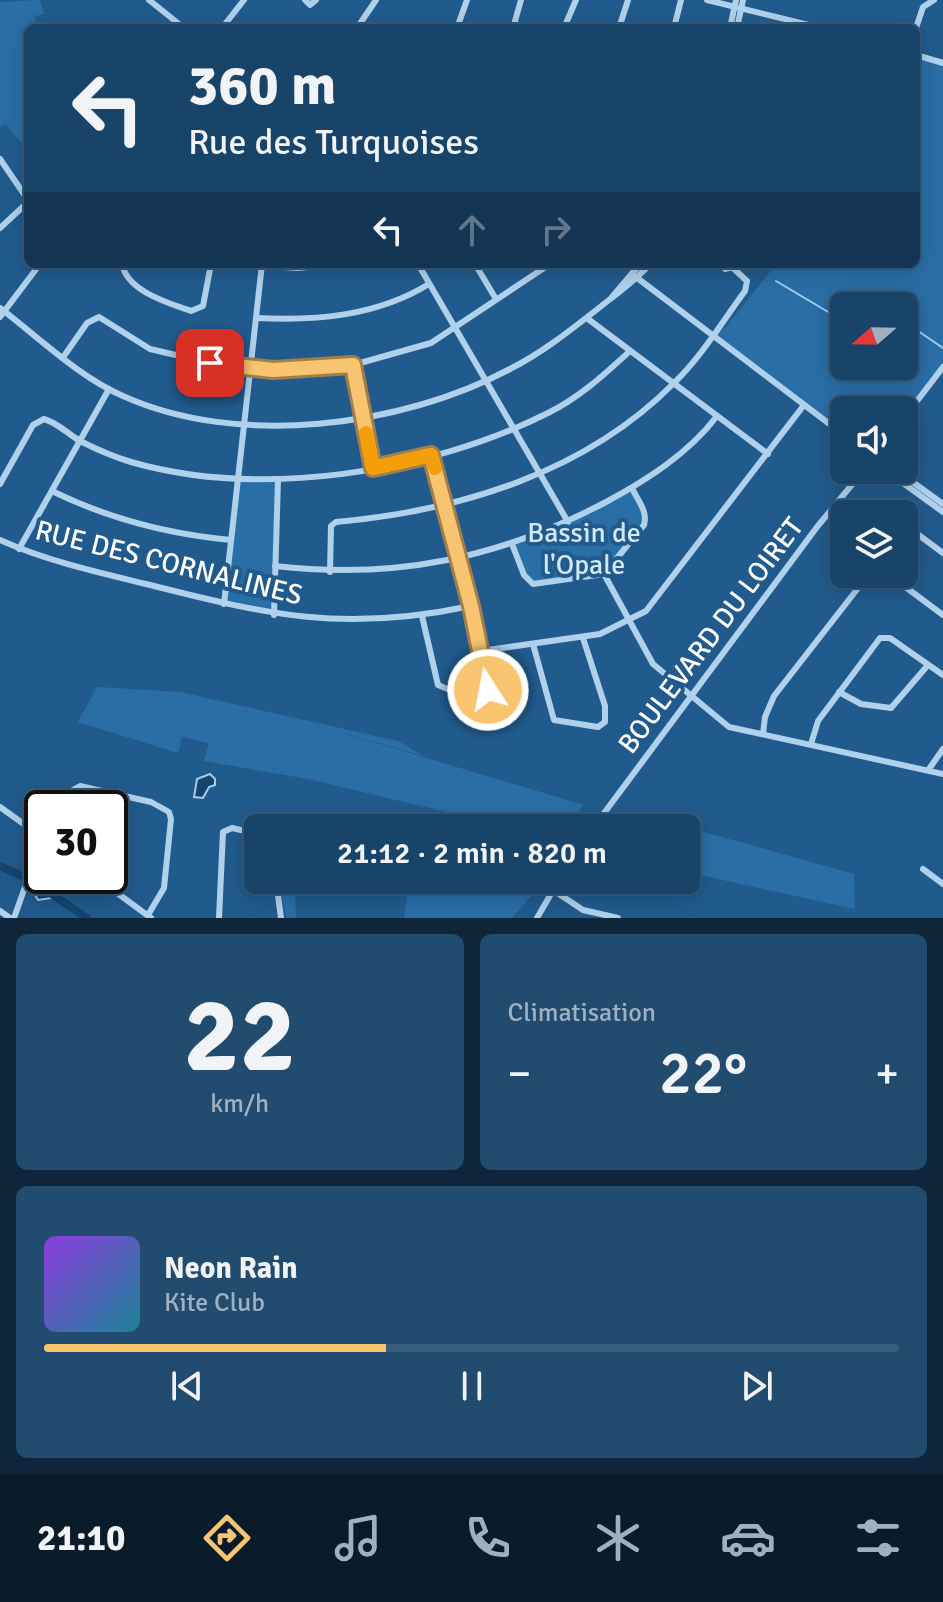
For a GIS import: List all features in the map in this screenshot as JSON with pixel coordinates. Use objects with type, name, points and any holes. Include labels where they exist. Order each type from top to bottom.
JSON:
[{"type":"street","points":[[149,0],[179,24]]},
{"type":"street","points":[[225,24],[244,0]]},
{"type":"street","points":[[305,0],[310,5],[316,0]]},
{"type":"street","points":[[361,24],[376,0]]},
{"type":"street","points":[[458,24],[467,0]]},
{"type":"street","points":[[516,24],[521,0]]},
{"type":"street","points":[[566,24],[576,0]]},
{"type":"street","points":[[620,24],[628,0]]},
{"type":"street","points":[[675,24],[681,0]]},
{"type":"street","points":[[707,0],[739,3],[808,24]]},
{"type":"street","points":[[917,24],[923,7],[934,0]]},
{"type":"street","points":[[731,24],[739,3]]},
{"type":"street","points":[[737,24],[739,3]]},
{"type":"street","points":[[920,56],[943,63]]},
{"type":"street","points":[[0,159],[24,195]]},
{"type":"street","points":[[0,228],[24,205]]},
{"type":"street","points":[[37,268],[1,312],[109,389],[175,413],[245,424],[363,419],[430,403],[486,382],[530,358],[588,319],[645,268]]},
{"type":"street","points":[[124,268],[127,277],[153,296],[196,311],[206,301],[210,268]]},
{"type":"street","points":[[224,604],[262,268]]},
{"type":"street","points":[[420,268],[568,522]]},
{"type":"street","points":[[477,268],[496,299]]},
{"type":"street","points":[[64,356],[87,323],[99,317],[129,338],[160,352],[251,368],[293,370],[353,365],[413,351],[455,328],[544,268]]},
{"type":"street","points":[[635,276],[638,268]]},
{"type":"street","points":[[330,572],[329,545],[333,524],[445,506],[540,474],[595,446],[646,409],[674,383],[747,285],[745,277],[735,268]]},
{"type":"street","points":[[635,276],[830,424]]},
{"type":"street","points":[[257,318],[306,319],[367,310],[402,300],[429,284]]},
{"type":"street","points":[[588,319],[768,454]]},
{"type":"street","points":[[0,484],[39,419],[48,419],[80,441],[130,462],[159,469],[278,479],[373,468],[431,455],[550,413],[579,394],[630,351]]},
{"type":"street","points":[[353,365],[373,468]]},
{"type":"street","points":[[918,400],[943,367]]},
{"type":"street","points":[[19,549],[109,389]]},
{"type":"street","points":[[481,651],[583,638],[628,620],[658,599],[804,405]]},
{"type":"street","points":[[275,566],[330,572],[392,569],[458,558],[512,544],[568,522],[632,488],[668,463],[717,416]]},
{"type":"street","points":[[422,616],[436,680],[441,689],[476,699],[486,695],[489,683],[431,455]]},
{"type":"street","points":[[274,615],[278,479]]},
{"type":"street","name":"BOULEVARD DU LOIRET","points":[[603,814],[853,484]]},
{"type":"street","points":[[904,484],[943,512]]},
{"type":"street","points":[[915,484],[943,504]]},
{"type":"street","points":[[512,544],[524,575],[533,584],[604,574],[644,525],[646,518],[642,504],[632,488]]},
{"type":"street","points":[[52,491],[115,518],[155,529],[231,540]]},
{"type":"street","points":[[918,534],[943,553]]},
{"type":"street","name":"RUE DES CORNALINES","points":[[0,540],[52,561],[274,615],[363,622],[422,616],[471,606]]},
{"type":"street","points":[[604,574],[653,664],[729,727],[943,774]]},
{"type":"street","points":[[763,734],[765,717],[774,696],[858,588]]},
{"type":"street","points":[[907,588],[943,615]]},
{"type":"street","points":[[811,744],[814,728],[884,637],[943,675]]},
{"type":"street","points":[[533,644],[554,720],[598,727],[605,722],[605,706],[583,638]]},
{"type":"street","points":[[839,692],[861,704],[891,708],[928,665]]},
{"type":"street","points":[[929,769],[943,749]]},
{"type":"street","points":[[72,790],[77,786],[94,790]]},
{"type":"street","points":[[120,894],[149,917],[164,888],[171,819],[169,812],[151,802],[128,798]]},
{"type":"street","points":[[0,807],[24,825]]},
{"type":"street","points":[[219,918],[223,832],[232,828],[244,831]]},
{"type":"street","points":[[923,869],[943,884]]},
{"type":"street","points":[[0,911],[12,918],[24,886]]},
{"type":"street","points":[[278,894],[281,918]]},
{"type":"street","points":[[537,918],[551,894]]},
{"type":"street","points":[[559,894],[583,910],[598,916],[618,918]]},
{"type":"green space","points":[[40,0],[44,14],[34,17],[37,24],[24,24],[24,147],[6,124],[0,127],[0,2]]},
{"type":"green space","points":[[920,56],[943,63],[943,367],[918,400],[918,396],[830,396],[830,424],[712,335],[726,327],[773,268],[920,268]]},
{"type":"green space","points":[[238,477],[278,479],[274,615],[224,604]]},
{"type":"green space","name":"Bassin de l'Opale","points":[[632,488],[646,518],[604,574],[529,582],[512,544]]},
{"type":"green space","points":[[97,687],[180,692],[398,741],[424,756],[316,725],[584,805],[578,814],[454,814],[308,779],[204,761],[209,743],[182,737],[178,753],[78,722]]},
{"type":"green space","points":[[700,831],[854,874],[855,909],[700,875]]},
{"type":"green space","points":[[295,894],[296,918],[286,918],[282,896]]},
{"type":"green space","points":[[407,894],[533,894],[512,918],[404,918]]},
{"type":"shaded area","points":[[210,774],[215,779],[215,785],[209,787],[203,798],[194,797],[197,779]]},
{"type":"shaded area","points":[[35,894],[51,894],[52,898],[38,900]]},
{"type":"waterway","points":[[776,281],[830,313]]},
{"type":"waterway","points":[[918,331],[943,348]]},
{"type":"waterway","points":[[0,866],[31,880],[87,918]]},
{"type":"slow traffic","points":[[366,433],[373,468],[431,455],[435,468]]},
{"type":"route","points":[[210,363],[273,370],[353,365],[373,468],[431,455],[471,606],[488,690]]}]
